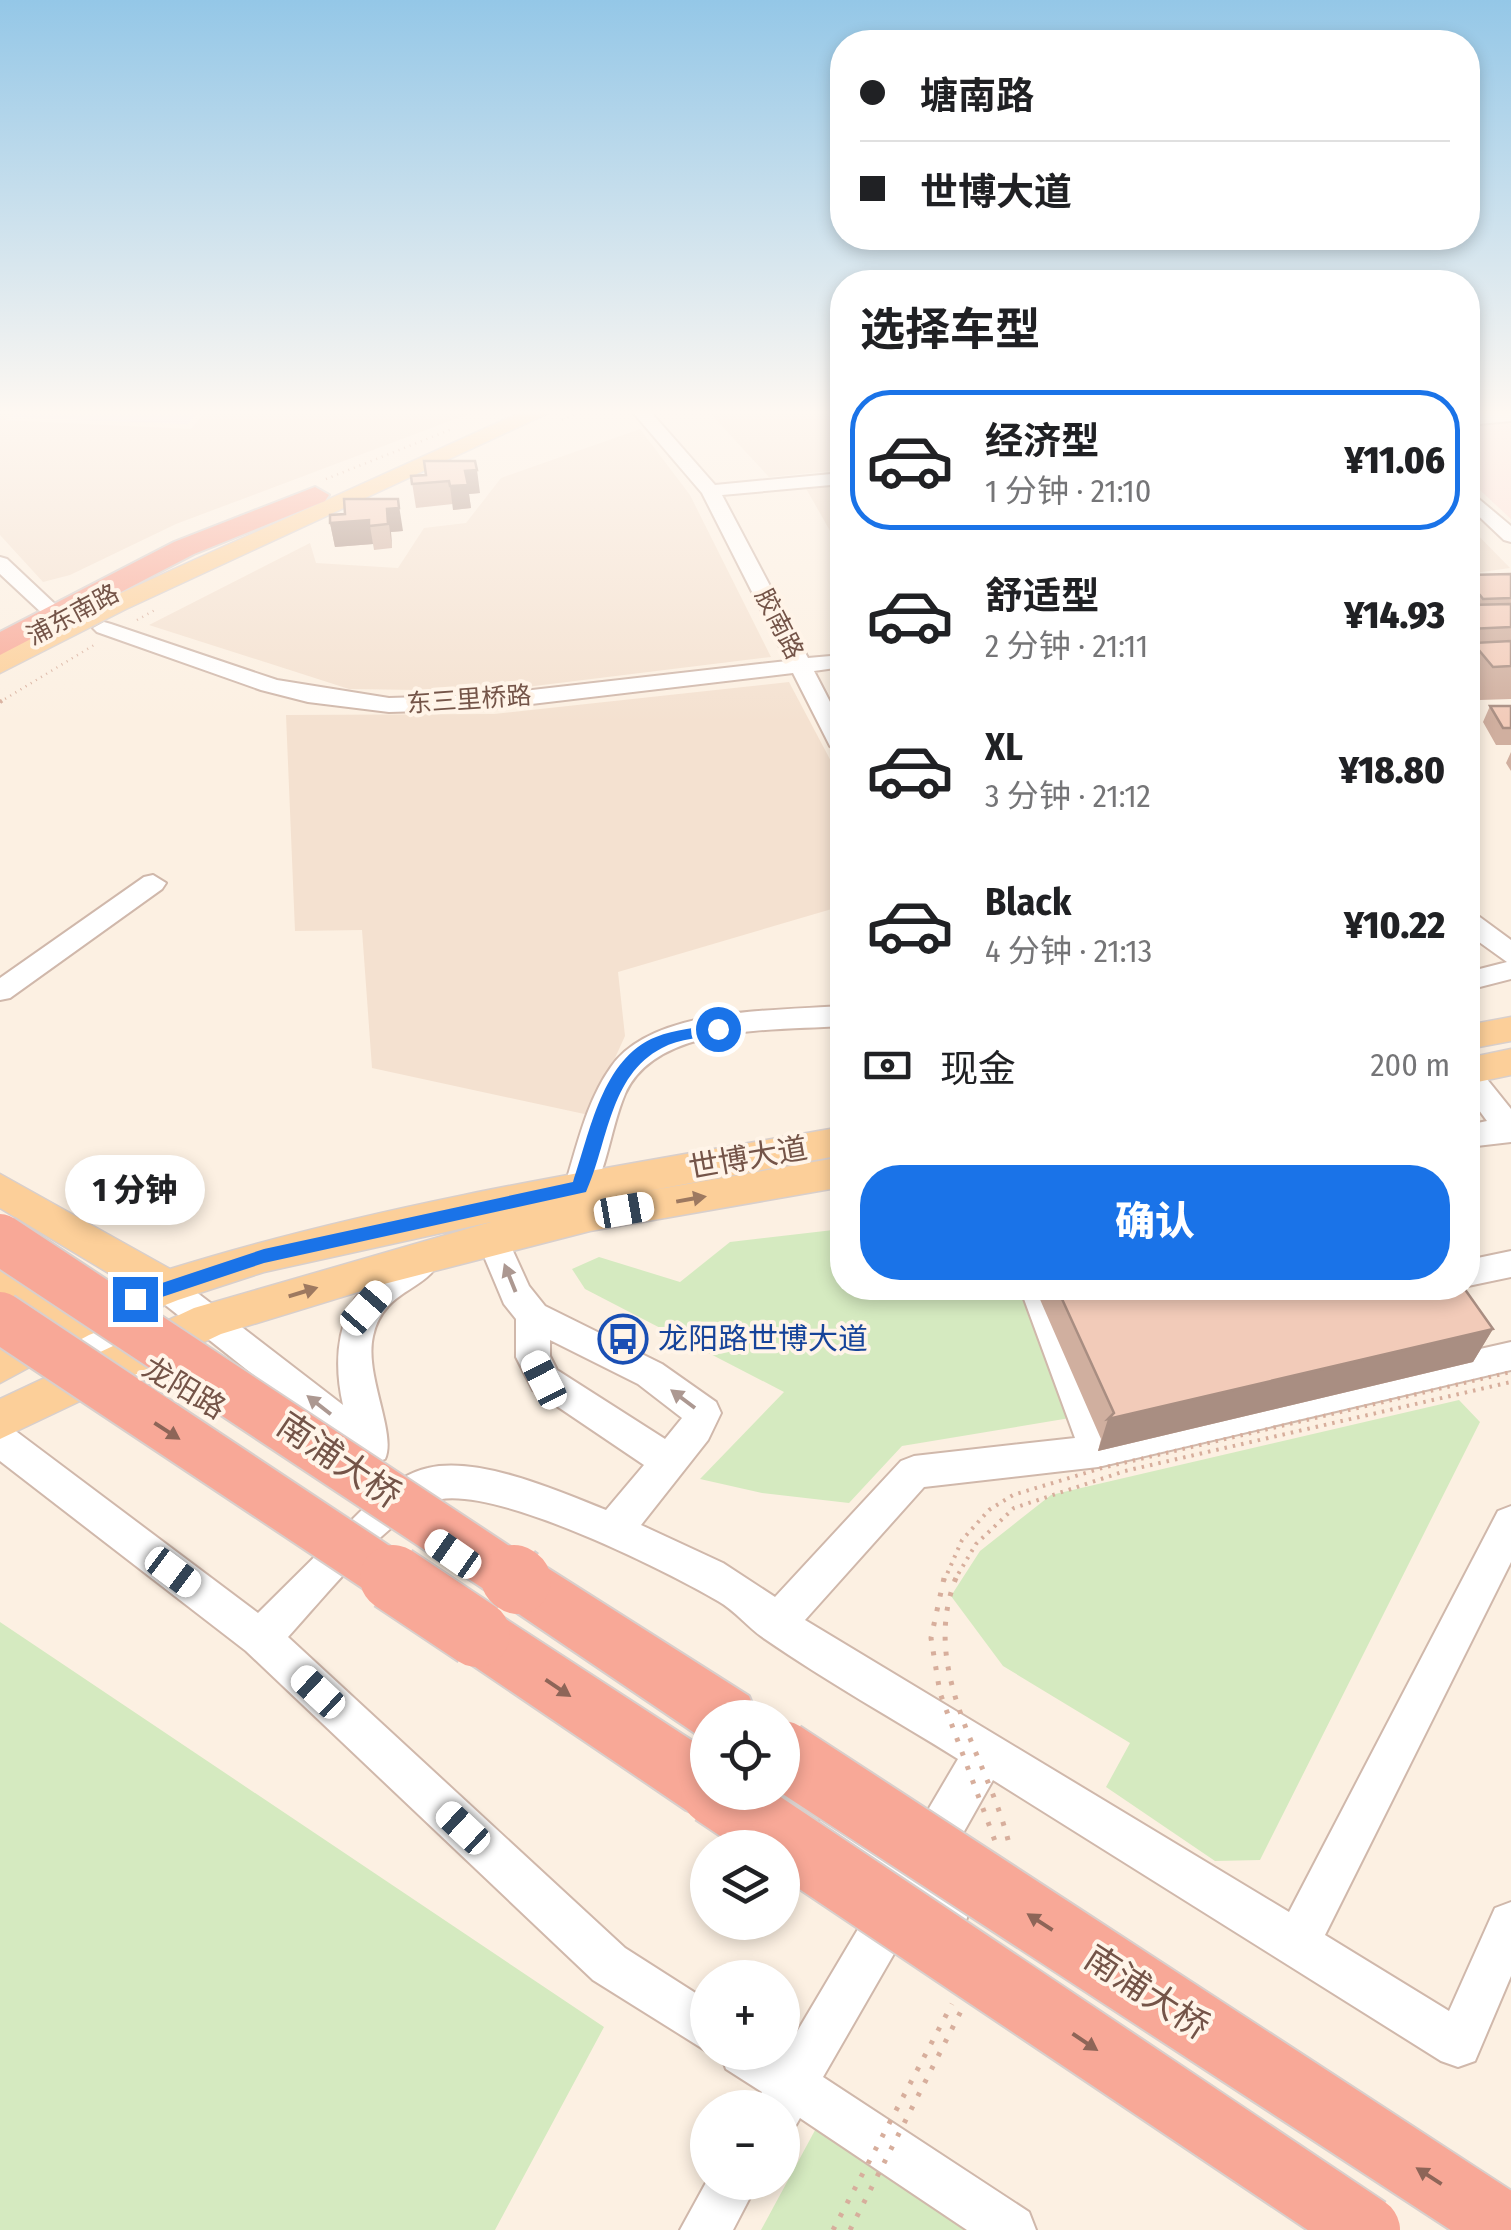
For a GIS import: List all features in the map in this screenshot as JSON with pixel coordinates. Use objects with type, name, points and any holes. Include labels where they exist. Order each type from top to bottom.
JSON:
[{"type":"highway","points":[[0,646],[184,548],[284,514]]},
{"type":"highway","points":[[0,675],[233,550]]},
{"type":"highway","name":"南浦大桥","points":[[0,1238],[700,1700]]},
{"type":"highway","points":[[0,1317],[690,1777]]},
{"type":"highway","name":"南浦大桥","points":[[800,1766],[1511,2230]]},
{"type":"highway","points":[[740,1810],[1366,2230]]},
{"type":"main road","name":"浦东南路","points":[[0,638],[179,544],[250,514]]},
{"type":"main road","name":"浦东南路","points":[[0,654],[143,578],[291,514]]},
{"type":"main road","name":"浦东南路","points":[[0,666],[117,604],[233,550],[296,514]]},
{"type":"main road","name":"浦东南路","points":[[0,689],[104,628],[240,557],[300,514]]},
{"type":"main road","points":[[1480,1035],[1511,1029]]},
{"type":"main road","points":[[1480,1070],[1511,1062]]},
{"type":"main road","name":"世博大道","points":[[0,1365],[74,1323],[166,1287],[264,1256],[580,1188],[830,1143]]},
{"type":"main road","name":"世博大道","points":[[0,1420],[210,1320],[492,1238],[830,1174]]},
{"type":"main road","points":[[0,1189],[166,1287]]},
{"type":"main road","name":"龙阳路","points":[[0,1276],[74,1323]]},
{"type":"street","name":"胶南路","points":[[722,514],[830,723]]},
{"type":"street","points":[[1487,514],[1511,536]]},
{"type":"street","points":[[0,563],[50,610]]},
{"type":"street","name":"东三里桥路","points":[[104,628],[269,685],[308,695],[389,705],[488,702],[830,662]]},
{"type":"street","points":[[0,991],[152,883]]},
{"type":"street","points":[[1480,930],[1511,954]]},
{"type":"street","points":[[1480,978],[1511,970]]},
{"type":"street","points":[[580,1188],[614,1088],[631,1060],[644,1050],[660,1041],[698,1032],[830,1017]]},
{"type":"street","points":[[1480,1089],[1510,1130],[1480,1134]]},
{"type":"street","points":[[389,1509],[350,1361],[366,1308],[390,1282],[420,1263],[492,1238],[516,1294],[533,1316],[650,1374],[702,1413],[669,1462],[612,1532]]},
{"type":"street","points":[[1480,1270],[1511,1264]]},
{"type":"street","points":[[166,1287],[372,1445]]},
{"type":"street","points":[[1041,1300],[1098,1451]]},
{"type":"street","points":[[533,1316],[533,1356],[544,1380],[669,1462]]},
{"type":"street","name":"龙阳路","points":[[74,1323],[389,1509],[690,1723]]},
{"type":"street","points":[[776,1624],[914,1472],[1098,1451],[1511,1356]]},
{"type":"street","points":[[0,1440],[260,1638],[609,1964],[690,2017]]},
{"type":"street","points":[[260,1638],[389,1509],[430,1483],[454,1480],[526,1496],[695,1567],[740,1593],[776,1624],[1458,2044],[1511,1924]]},
{"type":"street","points":[[1298,1943],[1511,1522]]},
{"type":"street","points":[[788,2090],[986,1752]]},
{"type":"street","points":[[800,1802],[949,1908]]},
{"type":"street","points":[[760,2070],[779,2090]]},
{"type":"street","points":[[800,2105],[1011,2230]]},
{"type":"street","points":[[705,2230],[723,2200]]},
{"type":"path","points":[[997,1847],[940,1693],[931,1638],[946,1570],[962,1540],[989,1510],[1013,1495],[1102,1468],[1511,1372]]},
{"type":"path","points":[[1012,1856],[1006,1826],[953,1697],[943,1656],[947,1602],[955,1577],[980,1538],[1014,1508],[1125,1471],[1511,1382]]},
{"type":"path","points":[[850,2230],[969,1995]]},
{"type":"path","points":[[833,2230],[952,2004]]},
{"type":"shaded area","points":[[0,514],[202,514],[70,575],[43,582],[0,535]]},
{"type":"shaded area","points":[[473,514],[700,514],[771,657],[493,691],[349,689],[149,625],[310,543],[316,563],[398,568],[424,528],[466,523]]},
{"type":"shaded area","points":[[820,514],[830,514],[830,531]]},
{"type":"shaded area","points":[[1480,537],[1510,568],[1480,572]]},
{"type":"shaded area","points":[[789,682],[830,759],[830,910],[618,972],[625,1036],[589,1115],[372,1068],[362,930],[295,931],[286,715],[494,714]]},
{"type":"green space","points":[[830,1230],[830,1300],[1036,1300],[1048,1314],[1088,1415],[902,1446],[849,1503],[762,1493],[700,1479],[784,1392],[585,1289],[572,1269],[599,1257],[680,1282],[730,1242]]},
{"type":"green space","points":[[1459,1400],[1480,1422],[1260,1860],[1215,1861],[1106,1787],[1130,1743],[1003,1666],[951,1596],[980,1551],[1051,1495]]},
{"type":"green space","points":[[0,1622],[604,2027],[495,2230],[0,2230]]},
{"type":"green space","points":[[820,2121],[1008,2230],[761,2230],[777,2200],[800,2200],[800,2158]]},
{"type":"building","points":[[387,514],[388,524],[369,526],[369,520],[330,523],[330,515]]},
{"type":"building","points":[[1511,574],[1511,598],[1483,599],[1480,575]]},
{"type":"building","points":[[1511,604],[1511,627],[1480,628],[1480,605]]},
{"type":"building","points":[[1511,641],[1511,666],[1493,667],[1480,651],[1480,643]]},
{"type":"building","points":[[1490,706],[1511,706],[1511,728],[1503,728]]},
{"type":"building","points":[[1062,1300],[1472,1300],[1493,1329],[1108,1419],[1114,1413]]},
{"type":"place","name":"龙阳路世博大道","points":[[623,1339]]},
{"type":"route","points":[[135,1299],[264,1256],[580,1188],[614,1088],[631,1060],[660,1041],[718,1029]]}]
